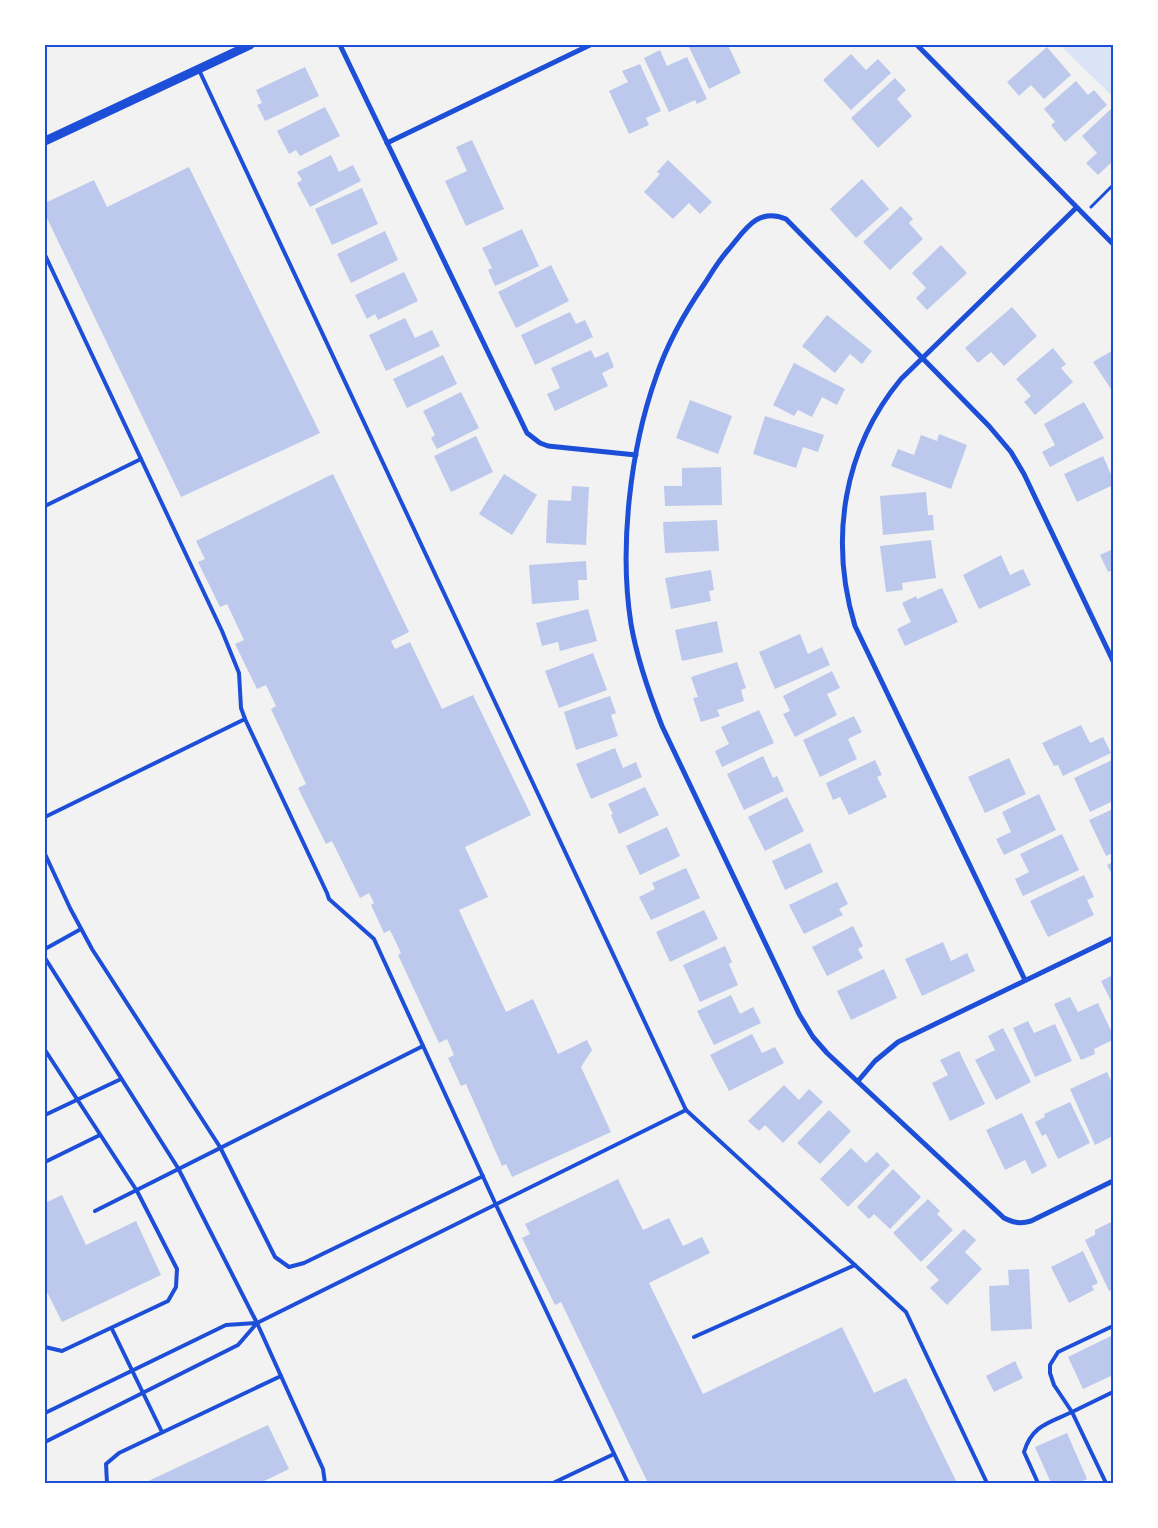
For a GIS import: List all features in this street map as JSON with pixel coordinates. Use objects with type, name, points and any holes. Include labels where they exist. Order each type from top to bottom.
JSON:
[{"type":"street","points":[[45,141],[250,45]]},
{"type":"street","points":[[340,45],[527,432],[540,443],[548,446],[636,455]]},
{"type":"street","points":[[387,143],[590,45]]},
{"type":"street","points":[[917,45],[1113,244]]},
{"type":"street","points":[[1025,980],[863,643],[849,605],[844,581],[842,542],[849,484],[856,459],[864,436],[888,396],[923,358],[1076,208]]},
{"type":"street","points":[[1113,662],[1014,458],[990,426],[786,219],[770,215],[760,217],[752,222],[722,257],[695,297],[656,375],[646,408],[636,455],[628,521],[627,551],[631,624],[650,695],[662,726],[799,1014],[819,1044],[1004,1218],[1016,1223],[1032,1221],[1113,1181]]},
{"type":"street","points":[[858,1081],[875,1061],[898,1042],[1113,938]]},
{"type":"lane","points":[[199,70],[686,1110],[906,1312],[987,1483]]},
{"type":"lane","points":[[45,255],[222,631],[239,673],[241,708],[245,719],[329,899],[374,939],[496,1205],[628,1483]]},
{"type":"lane","points":[[45,506],[141,459]]},
{"type":"lane","points":[[45,817],[245,719]]},
{"type":"lane","points":[[45,854],[92,949],[220,1147],[275,1257],[289,1267],[304,1263],[483,1176]]},
{"type":"lane","points":[[45,948],[82,929]]},
{"type":"lane","points":[[45,958],[178,1168],[258,1323],[323,1469],[325,1483]]},
{"type":"lane","points":[[95,1211],[423,1046]]},
{"type":"lane","points":[[45,1050],[137,1191],[177,1269],[176,1287],[168,1301],[62,1351],[45,1347]]},
{"type":"lane","points":[[45,1114],[121,1079]]},
{"type":"lane","points":[[45,1442],[238,1345],[258,1323],[686,1110]]},
{"type":"lane","points":[[45,1162],[100,1136]]},
{"type":"lane","points":[[694,1337],[855,1265]]},
{"type":"lane","points":[[45,1413],[226,1324],[258,1323]]},
{"type":"lane","points":[[1106,1483],[1072,1412],[1054,1385],[1050,1373],[1050,1365],[1058,1352],[1113,1326]]},
{"type":"lane","points":[[112,1329],[162,1432]]},
{"type":"lane","points":[[107,1483],[106,1464],[119,1453],[281,1376]]},
{"type":"lane","points":[[1038,1483],[1024,1452],[1028,1438],[1039,1428],[1113,1392]]},
{"type":"lane","points":[[553,1483],[614,1454]]},
{"type":"path","points":[[1083,215],[1113,185]]},
{"type":"shaded area","points":[[1060,45],[1113,45],[1113,97]]},
{"type":"building","points":[[688,45],[728,45],[741,73],[709,89]]},
{"type":"building","points":[[1047,47],[1071,75],[1044,99],[1031,85],[1019,96],[1007,82]]},
{"type":"building","points":[[660,50],[667,66],[687,57],[707,99],[697,104],[695,100],[669,112],[644,58]]},
{"type":"building","points":[[851,54],[866,70],[878,59],[891,73],[851,110],[823,80]]},
{"type":"building","points":[[640,64],[661,111],[646,118],[649,125],[629,134],[609,91],[628,82],[622,71]]},
{"type":"building","points":[[305,67],[319,96],[265,121],[257,105],[262,103],[256,90]]},
{"type":"building","points":[[895,78],[906,90],[897,99],[912,116],[878,148],[851,118]]},
{"type":"building","points":[[1076,81],[1088,95],[1094,90],[1107,105],[1065,142],[1051,125],[1055,122],[1044,109]]},
{"type":"building","points":[[325,107],[340,136],[300,156],[296,150],[289,154],[277,131]]},
{"type":"building","points":[[1113,107],[1113,161],[1098,175],[1086,163],[1097,153],[1082,136]]},
{"type":"building","points":[[472,140],[504,209],[466,226],[445,181],[467,171],[456,147]]},
{"type":"building","points":[[331,155],[339,172],[353,165],[361,181],[310,207],[297,183],[302,180],[297,172]]},
{"type":"building","points":[[668,160],[712,202],[700,214],[689,203],[673,219],[644,192],[660,174],[657,172]]},
{"type":"building","points":[[189,167],[320,433],[181,497],[45,214],[45,203],[94,180],[107,207]]},
{"type":"building","points":[[862,179],[889,209],[856,238],[830,209]]},
{"type":"building","points":[[362,188],[378,224],[332,245],[315,209]]},
{"type":"building","points":[[901,206],[913,219],[909,223],[923,239],[890,270],[863,242]]},
{"type":"building","points":[[522,229],[539,266],[495,286],[488,270],[492,268],[482,248]]},
{"type":"building","points":[[385,231],[398,260],[351,283],[337,254]]},
{"type":"building","points":[[941,245],[967,273],[927,310],[916,298],[926,288],[912,273]]},
{"type":"building","points":[[551,265],[569,301],[516,328],[498,292]]},
{"type":"building","points":[[404,272],[418,301],[378,320],[375,314],[367,319],[355,295]]},
{"type":"building","points":[[1012,307],[1037,336],[1004,366],[991,352],[978,363],[965,348]]},
{"type":"building","points":[[570,312],[576,324],[585,320],[593,337],[535,365],[521,335]]},
{"type":"building","points":[[827,315],[872,351],[862,364],[850,354],[835,373],[802,346]]},
{"type":"building","points":[[405,318],[415,338],[432,330],[440,346],[386,371],[369,335]]},
{"type":"building","points":[[1053,348],[1066,364],[1061,368],[1073,382],[1035,415],[1024,402],[1031,396],[1016,379]]},
{"type":"building","points":[[591,350],[595,358],[608,352],[614,367],[602,373],[608,386],[555,411],[547,394],[560,388],[551,368]]},
{"type":"building","points":[[1113,350],[1113,392],[1093,362]]},
{"type":"building","points":[[443,355],[457,384],[407,408],[393,379]]},
{"type":"building","points":[[794,363],[845,389],[837,405],[822,397],[812,417],[798,410],[794,416],[773,405]]},
{"type":"building","points":[[461,392],[479,428],[437,449],[431,438],[435,435],[423,411]]},
{"type":"building","points":[[690,400],[732,416],[718,454],[676,438]]},
{"type":"building","points":[[1084,402],[1104,438],[1050,467],[1042,452],[1055,445],[1044,424]]},
{"type":"building","points":[[765,416],[824,435],[818,452],[803,447],[796,468],[753,454]]},
{"type":"building","points":[[939,434],[967,445],[951,489],[891,466],[898,449],[914,455],[921,435],[937,441]]},
{"type":"building","points":[[476,436],[493,472],[451,492],[434,456]]},
{"type":"building","points":[[1103,456],[1113,479],[1113,485],[1077,502],[1064,474]]},
{"type":"building","points":[[721,467],[722,505],[665,506],[664,486],[682,486],[682,468]]},
{"type":"building","points":[[333,474],[409,632],[391,641],[395,649],[410,642],[442,709],[473,695],[531,815],[465,847],[488,897],[459,910],[506,1012],[533,999],[558,1054],[587,1040],[592,1050],[581,1067],[611,1132],[512,1177],[506,1164],[502,1166],[466,1084],[461,1086],[448,1058],[454,1055],[447,1039],[439,1043],[398,955],[401,953],[390,930],[384,933],[371,905],[374,903],[369,893],[360,898],[332,841],[326,844],[298,788],[306,784],[271,709],[276,706],[266,685],[257,689],[235,644],[244,640],[227,604],[220,607],[198,562],[205,559],[196,541]]},
{"type":"building","points":[[504,474],[537,495],[512,535],[479,514]]},
{"type":"building","points":[[572,486],[589,487],[586,545],[546,543],[548,500],[571,501]]},
{"type":"building","points":[[926,492],[928,515],[933,515],[934,530],[883,535],[880,496]]},
{"type":"building","points":[[717,520],[719,551],[665,553],[663,522]]},
{"type":"building","points":[[931,540],[936,578],[902,583],[903,590],[886,592],[880,546]]},
{"type":"building","points":[[1113,549],[1113,570],[1108,572],[1100,555]]},
{"type":"building","points":[[1001,555],[1010,575],[1023,569],[1031,585],[979,609],[963,575]]},
{"type":"building","points":[[586,561],[587,580],[578,580],[579,600],[532,604],[529,565]]},
{"type":"building","points":[[711,570],[714,590],[709,591],[711,601],[671,609],[665,578]]},
{"type":"building","points":[[942,588],[958,622],[905,646],[897,629],[911,622],[902,603],[916,596],[917,599]]},
{"type":"building","points":[[588,609],[597,641],[560,651],[558,642],[542,646],[536,623]]},
{"type":"building","points":[[717,621],[723,652],[682,661],[675,630]]},
{"type":"building","points":[[800,634],[808,654],[822,647],[830,665],[775,689],[759,652]]},
{"type":"building","points":[[593,653],[607,690],[559,708],[545,671]]},
{"type":"building","points":[[737,662],[746,688],[741,690],[744,701],[717,710],[720,716],[701,722],[693,698],[698,697],[691,677]]},
{"type":"building","points":[[832,671],[840,688],[827,694],[837,715],[795,737],[783,714],[790,711],[783,696]]},
{"type":"building","points":[[610,696],[616,713],[611,715],[618,736],[576,750],[564,712]]},
{"type":"building","points":[[759,710],[774,743],[722,767],[715,751],[729,744],[721,727]]},
{"type":"building","points":[[854,716],[862,732],[848,739],[857,759],[820,777],[803,740]]},
{"type":"building","points":[[1081,725],[1090,743],[1103,737],[1111,753],[1063,776],[1058,765],[1054,766],[1042,743]]},
{"type":"building","points":[[615,748],[623,768],[636,762],[642,777],[591,799],[576,764]]},
{"type":"building","points":[[763,756],[773,778],[777,776],[784,791],[744,810],[727,774]]},
{"type":"building","points":[[1009,758],[1026,794],[985,813],[968,777]]},
{"type":"building","points":[[875,760],[882,775],[877,777],[887,797],[849,815],[840,797],[833,800],[826,783]]},
{"type":"building","points":[[1112,760],[1113,801],[1090,812],[1074,778]]},
{"type":"building","points":[[645,787],[659,815],[619,834],[608,804]]},
{"type":"building","points":[[1039,794],[1056,830],[1004,855],[996,839],[1011,832],[1002,812]]},
{"type":"building","points":[[787,797],[804,831],[765,851],[748,817]]},
{"type":"building","points":[[1113,809],[1113,853],[1106,856],[1089,820]]},
{"type":"building","points":[[667,827],[680,856],[640,875],[626,846]]},
{"type":"building","points":[[1062,834],[1079,870],[1023,896],[1015,879],[1029,872],[1020,854]]},
{"type":"building","points":[[810,843],[823,872],[785,890],[772,861]]},
{"type":"building","points":[[1113,862],[1113,876],[1107,865]]},
{"type":"building","points":[[686,868],[700,898],[651,920],[639,897],[655,889],[652,883]]},
{"type":"building","points":[[1084,875],[1094,897],[1087,900],[1094,915],[1048,937],[1030,901]]},
{"type":"building","points":[[837,882],[848,904],[839,909],[843,915],[804,934],[789,905]]},
{"type":"building","points":[[704,910],[718,939],[670,962],[656,932]]},
{"type":"building","points":[[853,926],[863,946],[858,949],[863,958],[827,976],[812,947]]},
{"type":"building","points":[[943,942],[951,961],[967,953],[975,971],[922,996],[905,959]]},
{"type":"building","points":[[725,946],[732,962],[729,964],[738,985],[700,1002],[683,965]]},
{"type":"building","points":[[884,969],[897,998],[851,1020],[837,991]]},
{"type":"building","points":[[1113,975],[1113,1005],[1101,981]]},
{"type":"building","points":[[731,995],[740,1014],[753,1007],[761,1023],[714,1045],[697,1011]]},
{"type":"building","points":[[1070,997],[1078,1012],[1098,1003],[1113,1035],[1113,1040],[1094,1049],[1095,1054],[1081,1060],[1054,1004]]},
{"type":"building","points":[[1028,1021],[1034,1033],[1055,1024],[1072,1061],[1035,1077],[1013,1028]]},
{"type":"building","points":[[1003,1028],[1031,1082],[996,1100],[975,1060],[995,1050],[988,1036]]},
{"type":"building","points":[[752,1034],[762,1053],[775,1047],[784,1063],[729,1091],[710,1055]]},
{"type":"building","points":[[959,1051],[985,1104],[950,1121],[932,1083],[948,1075],[940,1060]]},
{"type":"building","points":[[1107,1072],[1113,1085],[1113,1136],[1095,1145],[1070,1089]]},
{"type":"building","points":[[784,1085],[799,1100],[809,1089],[823,1102],[783,1143],[765,1125],[759,1131],[748,1121]]},
{"type":"building","points":[[1070,1102],[1090,1143],[1058,1159],[1046,1134],[1042,1136],[1035,1122],[1045,1117],[1044,1114]]},
{"type":"building","points":[[829,1110],[851,1131],[820,1164],[797,1143]]},
{"type":"building","points":[[1022,1113],[1047,1166],[1032,1174],[1025,1160],[1005,1170],[986,1130]]},
{"type":"building","points":[[851,1148],[866,1163],[877,1152],[890,1165],[848,1207],[820,1179]]},
{"type":"building","points":[[893,1169],[921,1197],[890,1229],[874,1214],[869,1219],[857,1207]]},
{"type":"building","points":[[618,1179],[643,1230],[669,1218],[683,1246],[702,1237],[710,1253],[649,1283],[703,1394],[842,1327],[874,1393],[906,1378],[957,1483],[648,1483],[561,1302],[555,1305],[522,1238],[530,1234],[525,1224]]},
{"type":"building","points":[[62,1195],[86,1245],[136,1221],[161,1275],[62,1322],[45,1288],[45,1203]]},
{"type":"building","points":[[928,1199],[940,1211],[937,1214],[953,1230],[921,1262],[893,1233]]},
{"type":"building","points":[[1113,1221],[1113,1289],[1109,1291],[1085,1240],[1095,1235],[1095,1230]]},
{"type":"building","points":[[964,1229],[976,1240],[965,1252],[982,1269],[947,1305],[930,1288],[939,1280],[926,1267]]},
{"type":"building","points":[[1083,1251],[1098,1283],[1092,1286],[1094,1290],[1069,1303],[1051,1267]]},
{"type":"building","points":[[1029,1269],[1032,1329],[991,1331],[989,1286],[1009,1285],[1008,1270]]},
{"type":"building","points":[[1113,1335],[1113,1375],[1083,1389],[1068,1357]]},
{"type":"building","points":[[1015,1361],[1023,1378],[994,1392],[986,1376]]},
{"type":"building","points":[[268,1425],[289,1469],[260,1483],[144,1483]]},
{"type":"building","points":[[1067,1433],[1087,1479],[1078,1483],[1051,1483],[1035,1447]]}]
